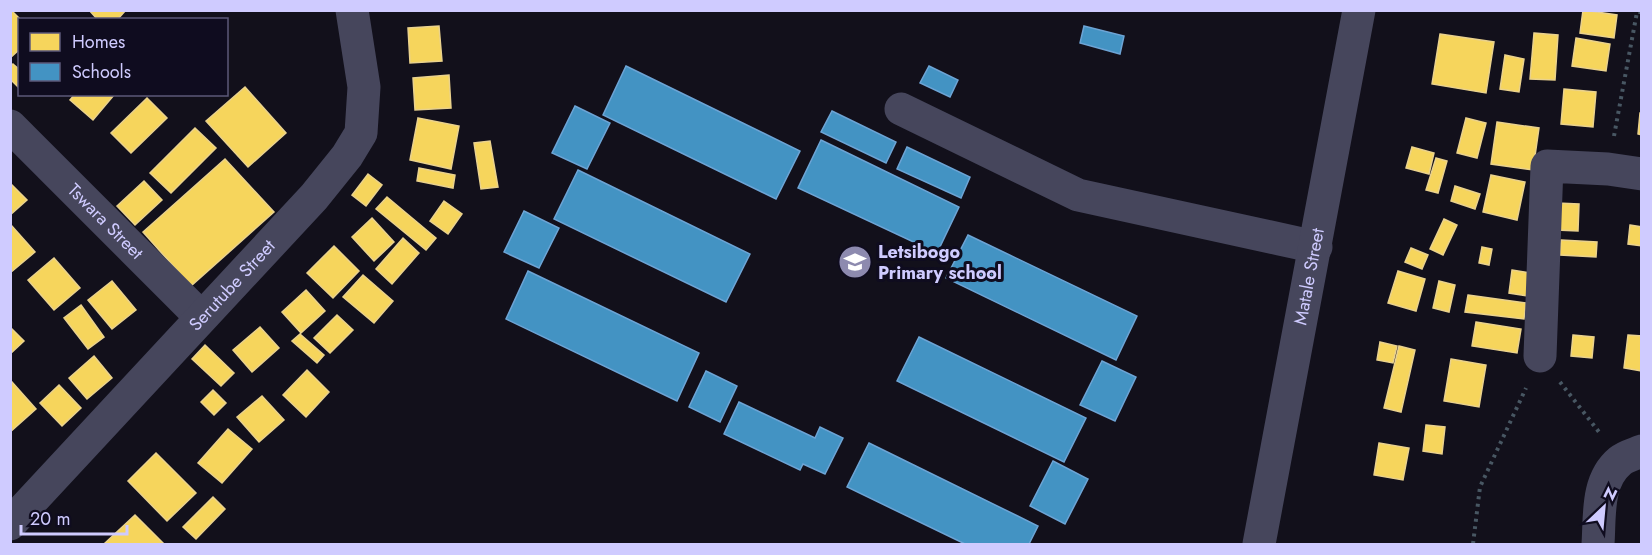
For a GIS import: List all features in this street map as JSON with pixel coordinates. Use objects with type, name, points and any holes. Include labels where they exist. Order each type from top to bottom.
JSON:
[{"type":"street","name":"Serutube Street","points":[[13,515],[314,197],[347,156],[361,133],[364,87],[352,10]]},
{"type":"street","name":"Matale Street","points":[[1259,544],[1359,10]]},
{"type":"street","points":[[902,109],[1078,195],[1316,247]]},
{"type":"street","name":"Tswara Street","points":[[10,126],[201,317]]},
{"type":"street","points":[[1540,356],[1546,166],[1641,174]]},
{"type":"street","points":[[1598,544],[1601,491],[1609,473],[1631,455]]},
{"type":"path","points":[[1608,170],[1638,12]]},
{"type":"path","points":[[1473,544],[1480,488],[1540,356],[1631,455]]},
{"type":"building: Homes","points":[[11,10],[19,18],[18,51],[10,58]]},
{"type":"building: Homes","points":[[89,10],[126,10],[119,18],[96,18]]},
{"type":"building: Homes","points":[[1583,10],[1617,15],[1614,38],[1580,33]]},
{"type":"building: Homes","points":[[439,26],[442,61],[410,63],[408,28]]},
{"type":"building: Homes","points":[[1534,33],[1558,35],[1555,80],[1530,79]]},
{"type":"building: Homes","points":[[1440,34],[1494,42],[1486,93],[1432,84]]},
{"type":"building: Homes","points":[[1576,38],[1610,44],[1606,71],[1572,66]]},
{"type":"building: Homes","points":[[1505,55],[1524,59],[1519,92],[1500,89]]},
{"type":"building: Homes","points":[[13,64],[18,68],[18,87],[10,79],[10,66]]},
{"type":"building: Homes","points":[[449,75],[451,108],[415,110],[413,78]]},
{"type":"building: Homes","points":[[245,87],[286,133],[248,167],[206,121]]},
{"type":"building: Homes","points":[[1564,89],[1596,92],[1593,127],[1561,124]]},
{"type":"building: Homes","points":[[73,96],[113,96],[93,120],[70,100]]},
{"type":"building: Homes","points":[[147,98],[167,118],[131,153],[111,133]]},
{"type":"building: Homes","points":[[1640,113],[1642,113],[1642,135],[1638,134]]},
{"type":"building: Homes","points":[[418,118],[459,126],[451,169],[410,160]]},
{"type":"building: Homes","points":[[1466,118],[1486,123],[1477,158],[1457,153]]},
{"type":"building: Homes","points":[[1497,122],[1539,128],[1533,170],[1491,164]]},
{"type":"building: Homes","points":[[195,128],[216,148],[171,193],[150,173]]},
{"type":"building: Homes","points":[[490,141],[498,187],[481,189],[474,143]]},
{"type":"building: Homes","points":[[1412,147],[1434,153],[1429,174],[1406,168]]},
{"type":"building: Homes","points":[[1436,158],[1447,161],[1438,193],[1426,190]]},
{"type":"building: Homes","points":[[225,159],[274,212],[191,286],[143,232]]},
{"type":"building: Homes","points":[[419,168],[455,175],[453,188],[417,181]]},
{"type":"building: Homes","points":[[368,174],[382,185],[366,206],[352,195]]},
{"type":"building: Homes","points":[[1491,175],[1525,182],[1517,220],[1483,212]]},
{"type":"building: Homes","points":[[144,181],[162,200],[135,225],[117,206]]},
{"type":"building: Homes","points":[[10,183],[27,200],[10,215]]},
{"type":"building: Homes","points":[[1455,186],[1480,194],[1475,209],[1451,201]]},
{"type":"building: Homes","points":[[387,197],[436,238],[426,250],[376,209]]},
{"type":"building: Homes","points":[[444,201],[462,214],[448,234],[430,221]]},
{"type":"building: Homes","points":[[1557,203],[1579,204],[1578,231],[1556,230]]},
{"type":"building: Homes","points":[[372,218],[394,242],[374,261],[352,237]]},
{"type":"building: Homes","points":[[1444,219],[1457,225],[1443,255],[1430,249]]},
{"type":"building: Homes","points":[[1630,225],[1642,227],[1642,246],[1628,244]]},
{"type":"building: Homes","points":[[10,226],[35,252],[10,273]]},
{"type":"building: Homes","points":[[403,238],[419,253],[392,284],[376,269]]},
{"type":"building: Homes","points":[[1561,240],[1597,242],[1596,257],[1560,255]]},
{"type":"building: Homes","points":[[334,246],[359,271],[333,298],[307,273]]},
{"type":"building: Homes","points":[[1482,247],[1492,249],[1489,265],[1479,263]]},
{"type":"building: Homes","points":[[1411,248],[1428,255],[1422,269],[1405,262]]},
{"type":"building: Homes","points":[[54,258],[80,288],[54,310],[28,280]]},
{"type":"building: Homes","points":[[1512,270],[1531,273],[1528,296],[1509,293]]},
{"type":"building: Homes","points":[[1398,271],[1425,279],[1416,311],[1388,303]]},
{"type":"building: Homes","points":[[363,275],[393,301],[374,323],[343,297]]},
{"type":"building: Homes","points":[[112,281],[136,310],[112,329],[88,300]]},
{"type":"building: Homes","points":[[1439,281],[1455,285],[1449,312],[1433,308]]},
{"type":"building: Homes","points":[[306,290],[325,311],[301,333],[282,312]]},
{"type":"building: Homes","points":[[1468,295],[1526,303],[1524,319],[1465,312]]},
{"type":"building: Homes","points":[[81,305],[104,337],[88,349],[64,318]]},
{"type":"building: Homes","points":[[337,315],[353,330],[330,353],[314,338]]},
{"type":"building: Homes","points":[[1476,322],[1521,329],[1517,353],[1472,346]]},
{"type":"building: Homes","points":[[10,327],[24,341],[10,354]]},
{"type":"building: Homes","points":[[260,327],[279,348],[252,372],[233,350]]},
{"type":"building: Homes","points":[[300,334],[324,355],[317,363],[292,341]]},
{"type":"building: Homes","points":[[1573,335],[1594,337],[1592,358],[1571,356]]},
{"type":"building: Homes","points":[[1628,335],[1642,336],[1642,371],[1624,368]]},
{"type":"building: Homes","points":[[1380,342],[1397,346],[1393,363],[1377,360]]},
{"type":"building: Homes","points":[[205,345],[234,373],[221,386],[192,359]]},
{"type":"building: Homes","points":[[1399,346],[1415,350],[1401,412],[1384,408]]},
{"type":"building: Homes","points":[[94,356],[112,378],[87,399],[69,378]]},
{"type":"building: Homes","points":[[1451,359],[1486,365],[1479,407],[1444,401]]},
{"type":"building: Homes","points":[[307,370],[329,392],[306,417],[283,395]]},
{"type":"building: Homes","points":[[12,382],[36,409],[10,432],[10,383]]},
{"type":"building: Homes","points":[[59,385],[81,408],[62,426],[40,403]]},
{"type":"building: Homes","points":[[213,390],[226,403],[214,415],[201,402]]},
{"type":"building: Homes","points":[[262,396],[284,420],[259,442],[237,417]]},
{"type":"building: Homes","points":[[1426,425],[1445,427],[1442,454],[1423,451]]},
{"type":"building: Homes","points":[[228,429],[252,449],[222,483],[198,463]]},
{"type":"building: Homes","points":[[1379,443],[1409,448],[1403,480],[1374,475]]},
{"type":"building: Homes","points":[[156,453],[196,493],[167,521],[128,481]]},
{"type":"building: Homes","points":[[213,497],[225,509],[196,539],[183,527]]},
{"type":"building: Homes","points":[[135,515],[164,544],[104,544]]},
{"type":"building: Schools","points":[[1084,26],[1124,36],[1120,54],[1080,43]]},
{"type":"building: Schools","points":[[626,66],[800,151],[776,199],[603,115]]},
{"type":"building: Schools","points":[[929,66],[958,80],[950,97],[920,83]]},
{"type":"building: Schools","points":[[575,106],[610,123],[587,169],[552,153]]},
{"type":"building: Schools","points":[[832,111],[896,142],[886,163],[821,132]]},
{"type":"building: Schools","points":[[821,140],[959,207],[937,253],[798,188]]},
{"type":"building: Schools","points":[[907,147],[970,177],[961,198],[897,169]]},
{"type":"building: Schools","points":[[578,170],[750,254],[726,302],[554,219]]},
{"type":"building: Schools","points":[[524,211],[559,228],[539,268],[504,252]]},
{"type":"building: Schools","points":[[968,235],[1137,316],[1116,360],[946,278]]},
{"type":"building: Schools","points":[[528,271],[699,353],[677,401],[506,319]]},
{"type":"building: Schools","points":[[919,337],[1086,418],[1064,462],[897,381]]},
{"type":"building: Schools","points":[[1102,361],[1136,377],[1115,421],[1080,405]]},
{"type":"building: Schools","points":[[706,371],[737,386],[720,422],[689,407]]},
{"type":"building: Schools","points":[[739,402],[815,438],[820,427],[843,438],[825,474],[803,464],[800,470],[724,434]]},
{"type":"building: Schools","points":[[869,443],[1038,526],[1029,544],[965,544],[847,487]]},
{"type":"building: Schools","points":[[1053,461],[1088,479],[1065,524],[1030,506]]},
{"type":"place","name":"Letsibogo Primary school","points":[[855,262]]}]
